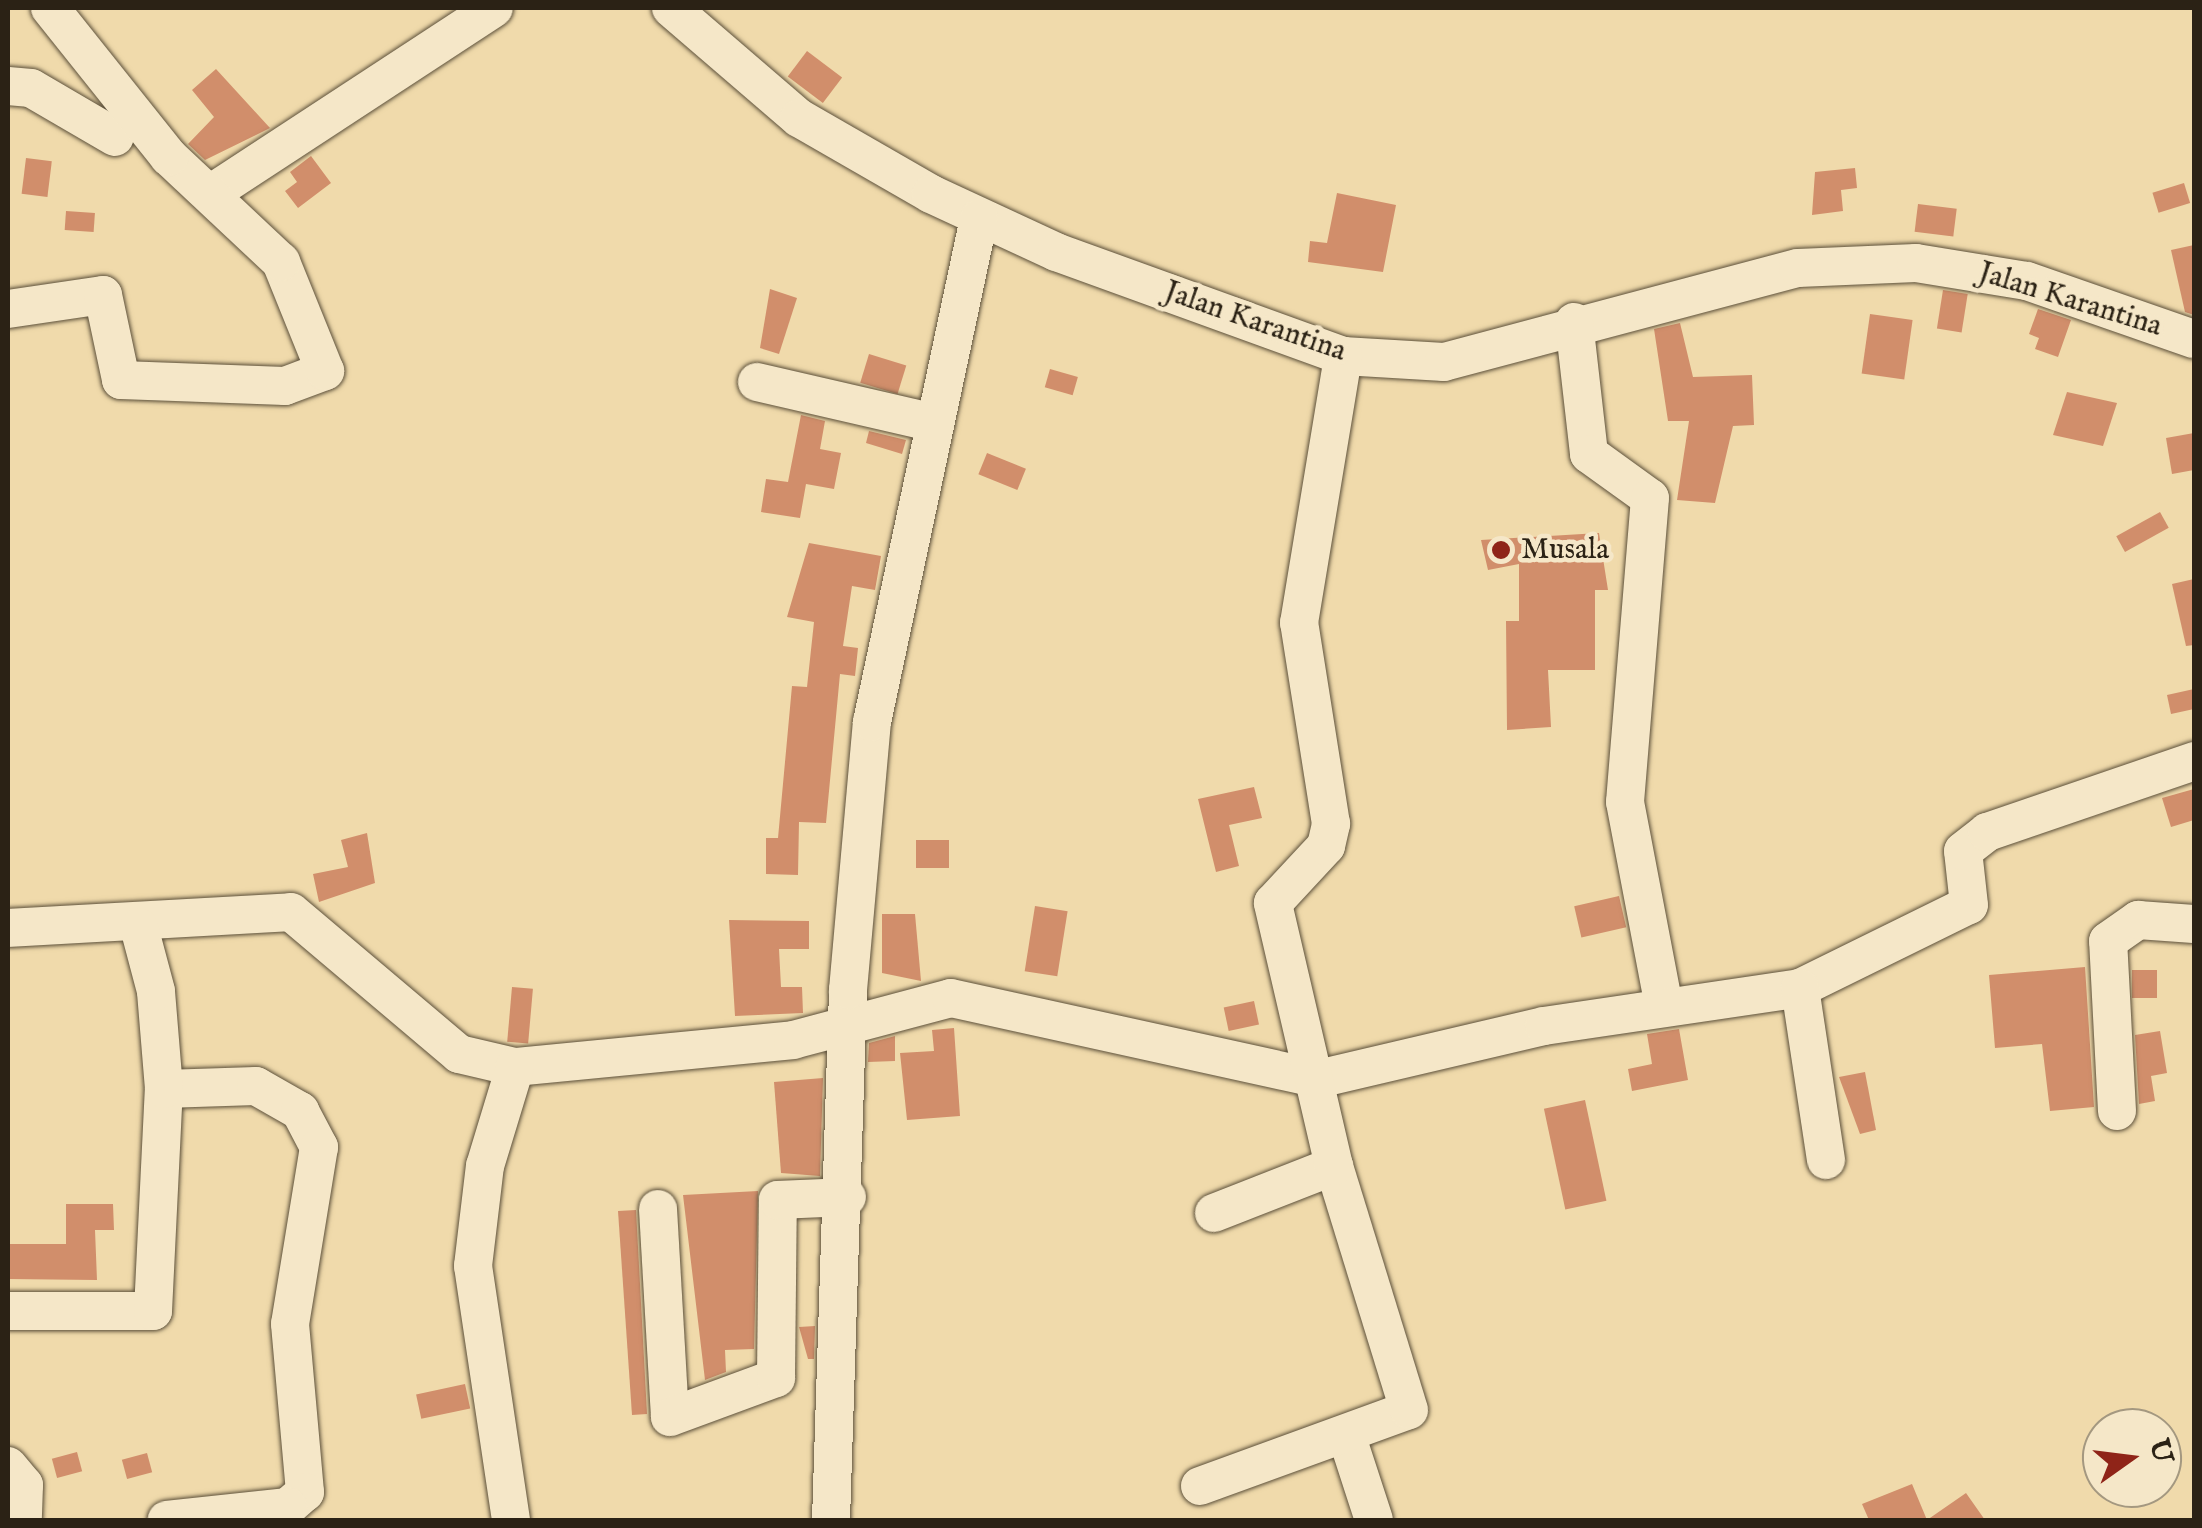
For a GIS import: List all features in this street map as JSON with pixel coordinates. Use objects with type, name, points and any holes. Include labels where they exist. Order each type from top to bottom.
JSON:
[{"type":"street","points":[[8,309],[103,295],[121,380],[284,386],[325,371],[281,262],[168,156],[50,8]]},
{"type":"street","points":[[210,194],[494,8]]},
{"type":"street","name":"Jalan Karantina","points":[[672,8],[799,118],[979,218],[1343,356],[1444,362],[1574,322],[1798,268],[1916,263],[2027,281],[2193,333]]},
{"type":"street","points":[[8,86],[31,88],[116,138]]},
{"type":"street","points":[[831,1520],[847,1197],[847,1021],[872,722],[930,422],[979,218]]},
{"type":"street","points":[[1574,322],[1589,454],[1650,498],[1625,802],[1664,1006]]},
{"type":"street","points":[[1200,1486],[1346,1438],[1409,1410],[1334,1166],[1318,1079],[1273,903],[1326,846],[1332,824],[1299,622],[1343,356]]},
{"type":"street","points":[[757,382],[930,422]]},
{"type":"street","points":[[8,928],[139,927],[291,912],[460,1054],[515,1067],[793,1040],[923,1000],[985,1002],[1318,1079],[1664,1006],[1800,988],[1968,905],[1963,851],[1988,832],[2194,761]]},
{"type":"street","points":[[2117,1111],[2108,941],[2138,920],[2194,924]]},
{"type":"street","points":[[8,1311],[153,1311],[164,1089],[156,990],[139,927]]},
{"type":"street","points":[[1800,988],[1826,1160]]},
{"type":"street","points":[[511,1520],[473,1266],[485,1166],[515,1067]]},
{"type":"street","points":[[164,1089],[256,1086],[300,1111],[319,1148],[290,1324],[305,1492],[288,1507],[167,1520]]},
{"type":"street","points":[[1214,1214],[1334,1166]]},
{"type":"street","points":[[658,1208],[670,1417],[776,1378],[778,1200],[847,1197]]},
{"type":"street","points":[[1346,1438],[1374,1520]]},
{"type":"street","points":[[8,1466],[24,1485],[19,1518]]},
{"type":"building","points":[[807,51],[842,77],[823,103],[788,77]]},
{"type":"building","points":[[216,69],[270,128],[205,160],[188,144],[214,117],[192,90]]},
{"type":"building","points":[[311,156],[331,183],[298,208],[285,191],[297,182],[290,172]]},
{"type":"building","points":[[26,158],[52,161],[47,197],[22,194]]},
{"type":"building","points":[[1855,168],[1857,188],[1841,190],[1843,211],[1812,215],[1815,172]]},
{"type":"building","points":[[2184,183],[2190,203],[2159,213],[2152,193]]},
{"type":"building","points":[[1337,193],[1396,205],[1383,272],[1308,262],[1310,241],[1327,243]]},
{"type":"building","points":[[1918,204],[1957,209],[1953,237],[1915,232]]},
{"type":"building","points":[[66,211],[95,213],[94,232],[65,230]]},
{"type":"building","points":[[2194,245],[2194,315],[2185,312],[2171,250]]},
{"type":"building","points":[[770,289],[797,298],[779,354],[760,348]]},
{"type":"building","points":[[1943,290],[1968,294],[1962,332],[1937,329]]},
{"type":"building","points":[[2038,309],[2071,320],[2058,357],[2035,349],[2039,338],[2029,334]]},
{"type":"building","points":[[1870,314],[1913,320],[1904,379],[1862,373]]},
{"type":"building","points":[[1680,323],[1693,377],[1752,375],[1754,425],[1733,426],[1715,503],[1677,500],[1689,421],[1668,421],[1654,329]]},
{"type":"building","points":[[869,354],[906,365],[898,394],[860,383]]},
{"type":"building","points":[[1050,369],[1078,377],[1073,395],[1045,387]]},
{"type":"building","points":[[2067,392],[2117,403],[2103,446],[2053,435]]},
{"type":"building","points":[[801,415],[825,421],[820,449],[841,453],[834,489],[806,484],[800,518],[761,512],[766,479],[788,482]]},
{"type":"building","points":[[869,431],[906,440],[902,454],[866,443]]},
{"type":"building","points":[[2194,433],[2194,470],[2172,474],[2166,438]]},
{"type":"building","points":[[987,453],[1026,469],[1017,490],[978,474]]},
{"type":"building","points":[[2160,512],[2169,528],[2125,552],[2116,536]]},
{"type":"building","points":[[1599,533],[1608,590],[1595,590],[1595,670],[1548,670],[1551,727],[1507,730],[1506,621],[1519,621],[1519,564],[1488,570],[1481,540]]},
{"type":"building","points":[[809,543],[881,556],[875,590],[852,586],[843,646],[858,648],[855,676],[840,674],[826,823],[799,822],[798,875],[766,874],[766,838],[778,838],[792,686],[807,687],[814,622],[787,617]]},
{"type":"building","points":[[2194,579],[2194,645],[2186,646],[2172,584]]},
{"type":"building","points":[[2194,689],[2194,709],[2171,714],[2167,695]]},
{"type":"building","points":[[1254,787],[1262,818],[1229,825],[1239,866],[1216,872],[1198,799]]},
{"type":"building","points":[[2194,789],[2194,820],[2171,827],[2162,798]]},
{"type":"building","points":[[367,833],[375,883],[319,902],[313,874],[348,867],[341,840]]},
{"type":"building","points":[[916,840],[949,840],[949,868],[916,868]]},
{"type":"building","points":[[1619,896],[1626,927],[1581,938],[1574,906]]},
{"type":"building","points":[[1035,906],[1068,911],[1057,976],[1025,971]]},
{"type":"building","points":[[882,914],[915,914],[921,981],[882,973]]},
{"type":"building","points":[[729,920],[809,921],[809,949],[779,949],[781,987],[802,987],[803,1013],[735,1016]]},
{"type":"building","points":[[2085,967],[2094,1107],[2050,1111],[2042,1044],[1995,1048],[1989,975]]},
{"type":"building","points":[[2132,970],[2157,970],[2157,998],[2132,998]]},
{"type":"building","points":[[512,987],[533,989],[528,1044],[507,1042]]},
{"type":"building","points":[[1254,1001],[1259,1024],[1229,1031],[1224,1007]]},
{"type":"building","points":[[954,1028],[960,1116],[907,1120],[900,1053],[934,1051],[932,1030]]},
{"type":"building","points":[[1679,1029],[1688,1080],[1632,1091],[1628,1069],[1652,1064],[1647,1034]]},
{"type":"building","points":[[2160,1031],[2167,1073],[2151,1076],[2155,1101],[2139,1104],[2135,1035]]},
{"type":"building","points":[[895,1036],[895,1061],[868,1062],[869,1043]]},
{"type":"building","points":[[1865,1072],[1876,1130],[1860,1134],[1839,1077]]},
{"type":"building","points":[[823,1078],[820,1176],[781,1173],[774,1082]]},
{"type":"building","points":[[1585,1100],[1606,1201],[1565,1209],[1544,1109]]},
{"type":"building","points":[[758,1191],[754,1349],[725,1350],[726,1372],[705,1380],[683,1195]]},
{"type":"building","points":[[66,1204],[113,1204],[114,1230],[95,1230],[97,1280],[8,1279],[8,1244],[66,1244]]},
{"type":"building","points":[[636,1210],[647,1414],[632,1415],[618,1211]]},
{"type":"building","points":[[815,1326],[814,1359],[808,1359],[799,1327]]},
{"type":"building","points":[[465,1384],[470,1408],[421,1419],[416,1394]]},
{"type":"building","points":[[77,1452],[82,1471],[57,1478],[52,1459]]},
{"type":"building","points":[[147,1453],[152,1472],[127,1479],[122,1460]]},
{"type":"building","points":[[1912,1484],[1927,1520],[1869,1520],[1862,1504]]},
{"type":"building","points":[[1966,1493],[1985,1520],[1927,1520]]},
{"type":"place","name":"Musala","points":[[1501,550]]}]
